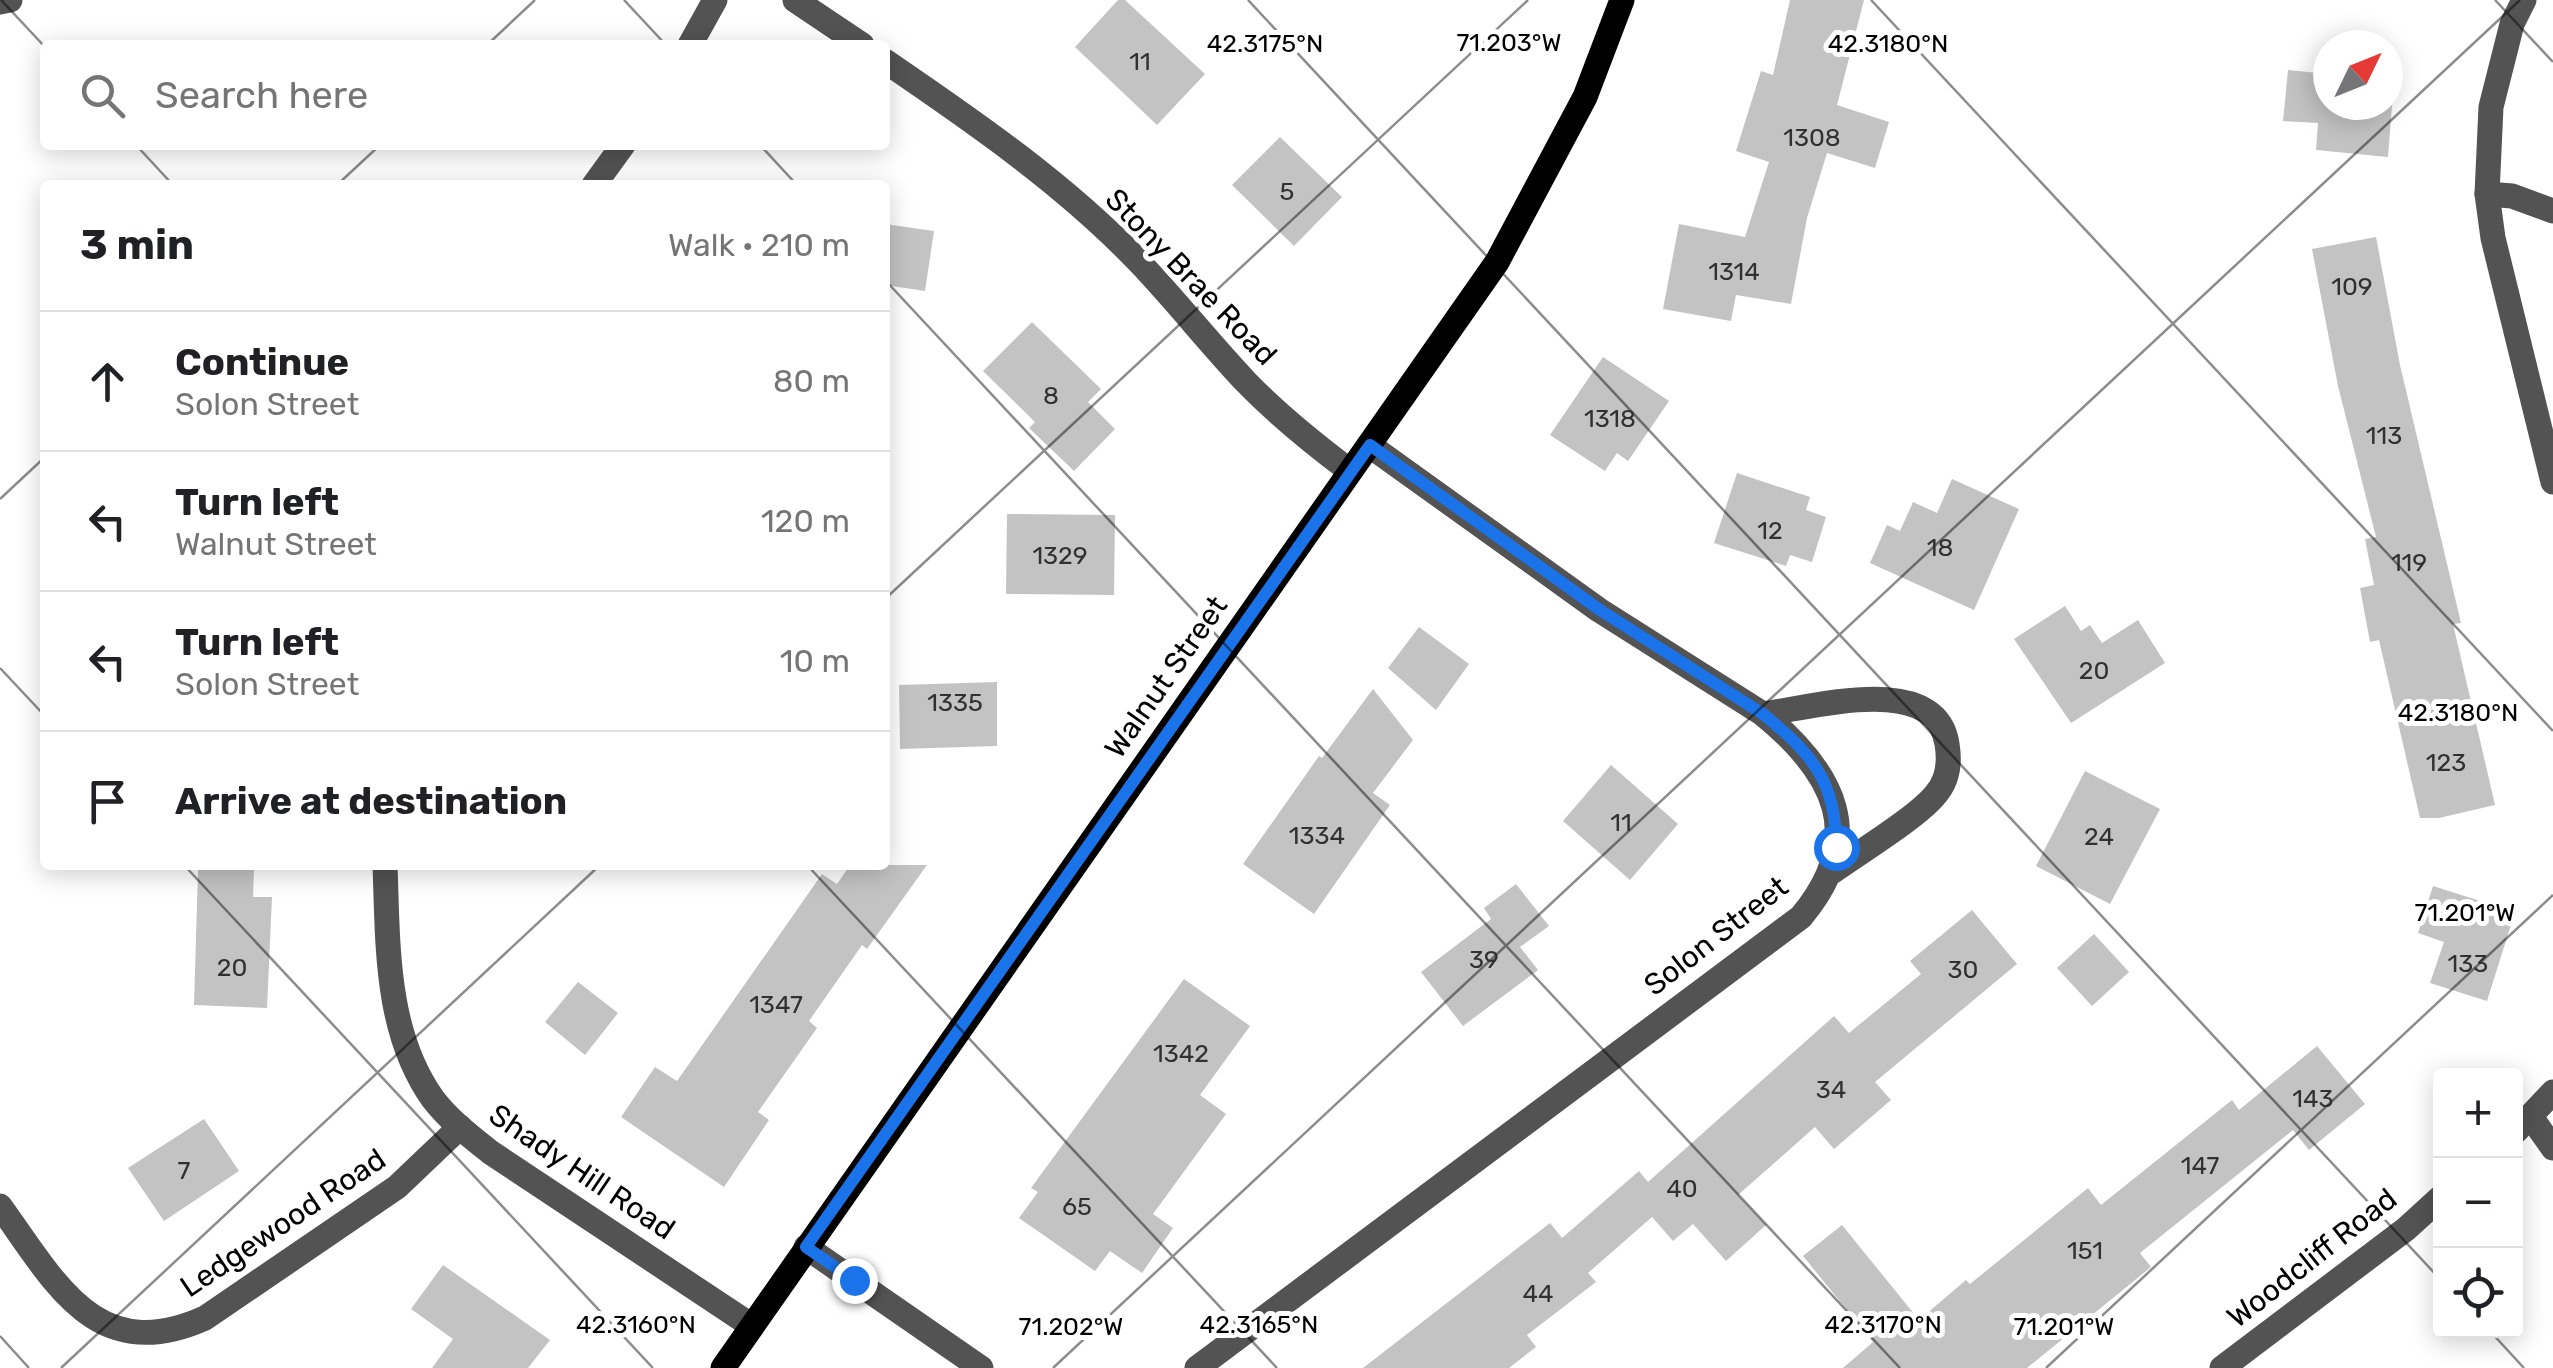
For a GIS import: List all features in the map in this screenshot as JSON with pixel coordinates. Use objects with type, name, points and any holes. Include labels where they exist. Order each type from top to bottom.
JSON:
[{"type":"main road","name":"Walnut Street","points":[[723,1368],[1462,314],[1528,208],[1585,96],[1622,0]]},
{"type":"street","points":[[0,2],[10,0]]},
{"type":"street","points":[[693,40],[716,0]]},
{"type":"street","points":[[795,0],[855,40]]},
{"type":"street","points":[[2524,0],[2512,24],[2492,107],[2487,194],[2494,238],[2553,482]]},
{"type":"street","name":"Stony Brae Road","points":[[890,64],[1019,158],[1106,230],[1140,262],[1247,383],[1302,434],[1350,471]]},
{"type":"street","points":[[598,180],[618,150]]},
{"type":"street","points":[[2487,194],[2512,196],[2553,210]]},
{"type":"street","name":"Solon Street","points":[[1197,1368],[1801,917],[1832,872],[1836,823],[1832,798],[1822,774],[1806,752],[1763,714],[1600,610],[1370,445]]},
{"type":"street","points":[[1763,714],[1898,698],[1936,719],[1946,737],[1946,777],[1936,796],[1832,872]]},
{"type":"street","name":"Shady Hill Road","points":[[385,870],[389,959],[401,1031],[414,1066],[434,1100],[490,1152],[752,1326]]},
{"type":"street","points":[[2553,1092],[2523,1124],[2553,1148]]},
{"type":"street","name":"Ledgewood Road","points":[[0,1206],[64,1294],[81,1311],[130,1331],[156,1334],[180,1330],[205,1318],[397,1187],[460,1127]]},
{"type":"street","name":"Woodcliff Road","points":[[2222,1368],[2433,1204]]},
{"type":"street","points":[[806,1247],[981,1368]]},
{"type":"building","points":[[1118,0],[1125,0],[1205,74],[1157,125],[1075,47]]},
{"type":"building","points":[[1790,0],[1864,0],[1837,105],[1889,122],[1875,168],[1827,153],[1807,218],[1791,304],[1736,295],[1731,321],[1663,309],[1679,224],[1745,237],[1769,162],[1736,151],[1761,71],[1773,75]]},
{"type":"building","points":[[2288,70],[2313,72],[2313,120],[2391,120],[2388,157],[2316,150],[2318,123],[2283,121]]},
{"type":"building","points":[[1280,137],[1342,197],[1294,246],[1232,185]]},
{"type":"building","points":[[890,225],[934,231],[925,291],[890,286]]},
{"type":"building","points":[[2376,237],[2400,365],[2461,623],[2453,624],[2495,805],[2439,818],[2420,818],[2379,640],[2370,642],[2360,588],[2374,585],[2365,539],[2376,537],[2338,386],[2312,249]]},
{"type":"building","points":[[1032,322],[1101,389],[1088,402],[1115,429],[1074,471],[1029,428],[1035,422],[983,371]]},
{"type":"building","points":[[1603,357],[1669,401],[1628,461],[1617,453],[1605,471],[1550,435]]},
{"type":"building","points":[[1737,473],[1810,497],[1806,510],[1826,517],[1812,562],[1790,555],[1786,566],[1714,543]]},
{"type":"building","points":[[1952,479],[2019,509],[1974,610],[1870,563],[1887,525],[1900,531],[1913,502],[1937,513]]},
{"type":"building","points":[[1007,514],[1115,515],[1114,595],[1006,594]]},
{"type":"building","points":[[2065,606],[2081,631],[2090,625],[2102,643],[2138,620],[2165,663],[2071,723],[2014,639]]},
{"type":"building","points":[[1419,627],[1469,664],[1436,710],[1388,668]]},
{"type":"building","points":[[997,682],[997,746],[900,749],[899,685]]},
{"type":"building","points":[[1373,689],[1413,740],[1373,793],[1390,805],[1314,914],[1243,864],[1319,756],[1322,758]]},
{"type":"building","points":[[1611,765],[1678,824],[1630,880],[1563,821]]},
{"type":"building","points":[[2085,771],[2160,809],[2110,904],[2036,866]]},
{"type":"building","points":[[927,865],[867,949],[862,945],[809,1021],[817,1028],[758,1112],[769,1120],[724,1187],[621,1117],[655,1067],[677,1081],[822,874],[837,884],[847,870]]},
{"type":"building","points":[[198,870],[254,870],[253,897],[272,897],[267,1008],[194,1005]]},
{"type":"building","points":[[1516,884],[1549,926],[1520,947],[1538,970],[1463,1026],[1421,972],[1491,919],[1484,908]]},
{"type":"building","points":[[2433,886],[2515,912],[2487,1001],[2430,983],[2444,942],[2418,933]]},
{"type":"building","points":[[1972,910],[2017,964],[1875,1082],[1891,1100],[1834,1149],[1815,1127],[1738,1195],[1766,1225],[1726,1261],[1693,1224],[1673,1241],[1652,1217],[1588,1273],[1596,1282],[1527,1335],[1536,1347],[1509,1368],[1363,1368],[1550,1223],[1562,1238],[1639,1171],[1648,1182],[1834,1016],[1849,1033],[1921,974],[1910,961]]},
{"type":"building","points":[[2094,934],[2129,972],[2092,1006],[2057,968]]},
{"type":"building","points":[[1184,979],[1250,1026],[1200,1095],[1226,1114],[1153,1214],[1173,1228],[1142,1273],[1110,1251],[1095,1271],[1019,1218],[1038,1192],[1031,1188]]},
{"type":"building","points":[[578,982],[618,1013],[585,1055],[545,1022]]},
{"type":"building","points":[[2317,1046],[2365,1104],[2309,1150],[2293,1130],[2140,1253],[2151,1267],[2027,1368],[1843,1368],[1873,1342],[1803,1256],[1842,1225],[1919,1320],[1966,1280],[1970,1284],[2088,1188],[2101,1205],[2232,1100],[2239,1110]]},
{"type":"building","points":[[204,1119],[239,1171],[164,1221],[128,1168]]},
{"type":"building","points":[[443,1265],[550,1340],[528,1368],[432,1368],[453,1339],[411,1309]]},
{"type":"route","points":[[854,1280],[806,1247],[1370,445],[1600,610],[1763,714],[1784,732],[1822,774],[1832,798],[1836,847]]}]
